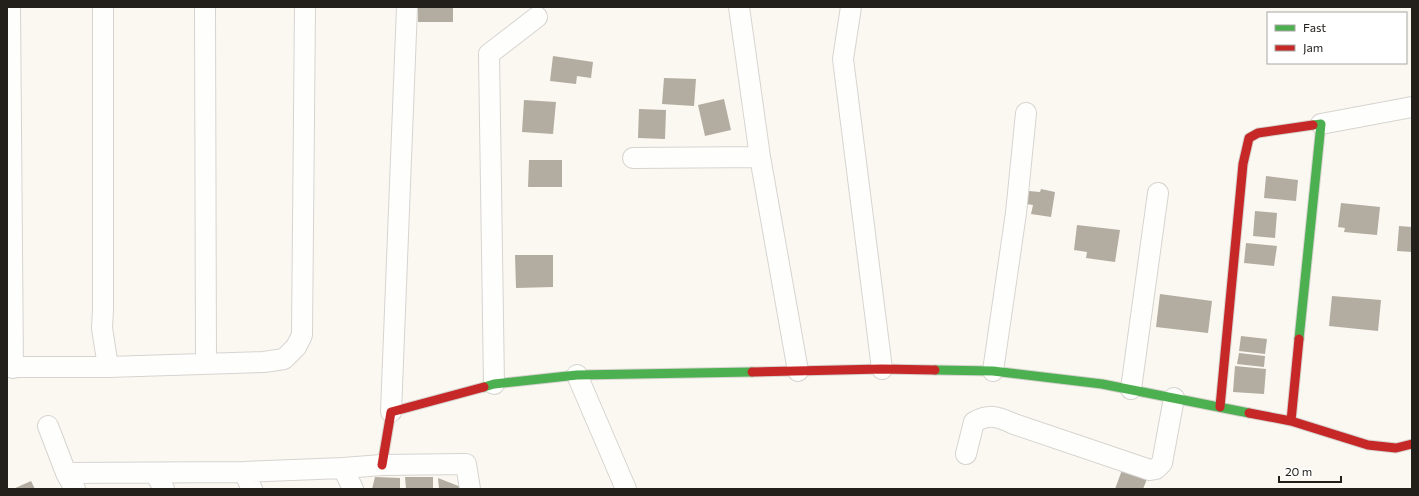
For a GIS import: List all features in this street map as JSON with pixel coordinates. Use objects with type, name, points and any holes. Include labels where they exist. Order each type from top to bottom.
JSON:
[{"type":"street","points":[[10,7],[10,368],[108,367],[264,362],[284,359],[296,347],[302,334],[305,7]]},
{"type":"street","points":[[103,7],[102,328],[108,367]]},
{"type":"street","points":[[204,7],[206,364]]},
{"type":"street","points":[[382,465],[391,412],[407,7]]},
{"type":"street","points":[[740,7],[760,157],[798,371]]},
{"type":"street","points":[[851,7],[843,59],[882,369]]},
{"type":"street","points":[[494,384],[489,54],[537,17]]},
{"type":"street","points":[[1220,407],[1243,164],[1249,138],[1258,133],[1321,124],[1412,107]]},
{"type":"street","points":[[993,371],[1016,213],[1026,113]]},
{"type":"street","points":[[1291,421],[1321,124]]},
{"type":"street","points":[[633,158],[760,157]]},
{"type":"street","points":[[1131,389],[1158,193]]},
{"type":"street","points":[[391,412],[494,384],[577,375],[882,369],[993,371],[1102,384],[1131,389],[1291,421],[1368,445],[1396,448],[1412,444]]},
{"type":"street","points":[[577,375],[626,489]]},
{"type":"street","points":[[966,454],[974,422],[984,416],[997,417],[1150,470],[1156,469],[1162,463],[1174,398]]},
{"type":"street","points":[[48,426],[70,481],[248,481],[343,468],[382,465],[466,464],[470,489]]},
{"type":"street","points":[[343,468],[353,489]]},
{"type":"building","points":[[418,7],[453,7],[453,22],[418,22]]},
{"type":"building","points":[[553,56],[593,62],[591,78],[577,76],[576,84],[550,81]]},
{"type":"building","points":[[664,78],[696,79],[694,106],[662,104]]},
{"type":"building","points":[[724,99],[731,130],[705,136],[698,105]]},
{"type":"building","points":[[524,100],[556,102],[553,134],[522,132]]},
{"type":"building","points":[[639,109],[666,110],[665,139],[638,138]]},
{"type":"building","points":[[529,160],[562,160],[562,187],[528,187]]},
{"type":"building","points":[[1266,176],[1298,180],[1296,201],[1264,198]]},
{"type":"building","points":[[1041,189],[1055,192],[1051,217],[1031,214],[1033,205],[1026,204],[1029,191],[1040,192]]},
{"type":"building","points":[[1341,203],[1380,207],[1377,235],[1344,232],[1345,228],[1338,227]]},
{"type":"building","points":[[1255,211],[1277,213],[1275,238],[1253,236]]},
{"type":"building","points":[[1077,225],[1120,230],[1115,262],[1086,258],[1087,252],[1074,250]]},
{"type":"building","points":[[1399,226],[1412,227],[1412,252],[1397,251]]},
{"type":"building","points":[[1246,243],[1277,246],[1274,266],[1244,263]]},
{"type":"building","points":[[515,255],[553,255],[553,287],[516,288]]},
{"type":"building","points":[[1160,294],[1212,301],[1208,333],[1156,327]]},
{"type":"building","points":[[1332,296],[1381,300],[1378,331],[1329,326]]},
{"type":"building","points":[[1241,336],[1267,339],[1265,354],[1239,351]]},
{"type":"building","points":[[1239,353],[1265,356],[1264,367],[1237,364]]},
{"type":"building","points":[[1235,366],[1266,369],[1264,394],[1233,392]]},
{"type":"building","points":[[1122,470],[1147,479],[1143,489],[1115,489]]},
{"type":"building","points":[[375,477],[400,478],[400,489],[372,489]]},
{"type":"building","points":[[405,477],[433,477],[433,489],[406,489]]},
{"type":"building","points":[[438,478],[461,487],[462,489],[439,489]]},
{"type":"building","points":[[31,481],[35,489],[13,489]]},
{"type":"traffic: fast","points":[[1299,339],[1321,124],[1313,125]]},
{"type":"traffic: fast","points":[[935,370],[993,371],[1102,384],[1249,413]]},
{"type":"traffic: fast","points":[[484,387],[494,384],[577,375],[752,372]]},
{"type":"traffic: jam","points":[[1220,407],[1243,164],[1249,138],[1258,133],[1313,125]]},
{"type":"traffic: jam","points":[[1291,421],[1299,339]]},
{"type":"traffic: jam","points":[[752,372],[882,369],[935,370]]},
{"type":"traffic: jam","points":[[382,465],[391,412],[484,387]]},
{"type":"traffic: jam","points":[[1249,413],[1291,421],[1368,445],[1396,448],[1412,444]]}]
